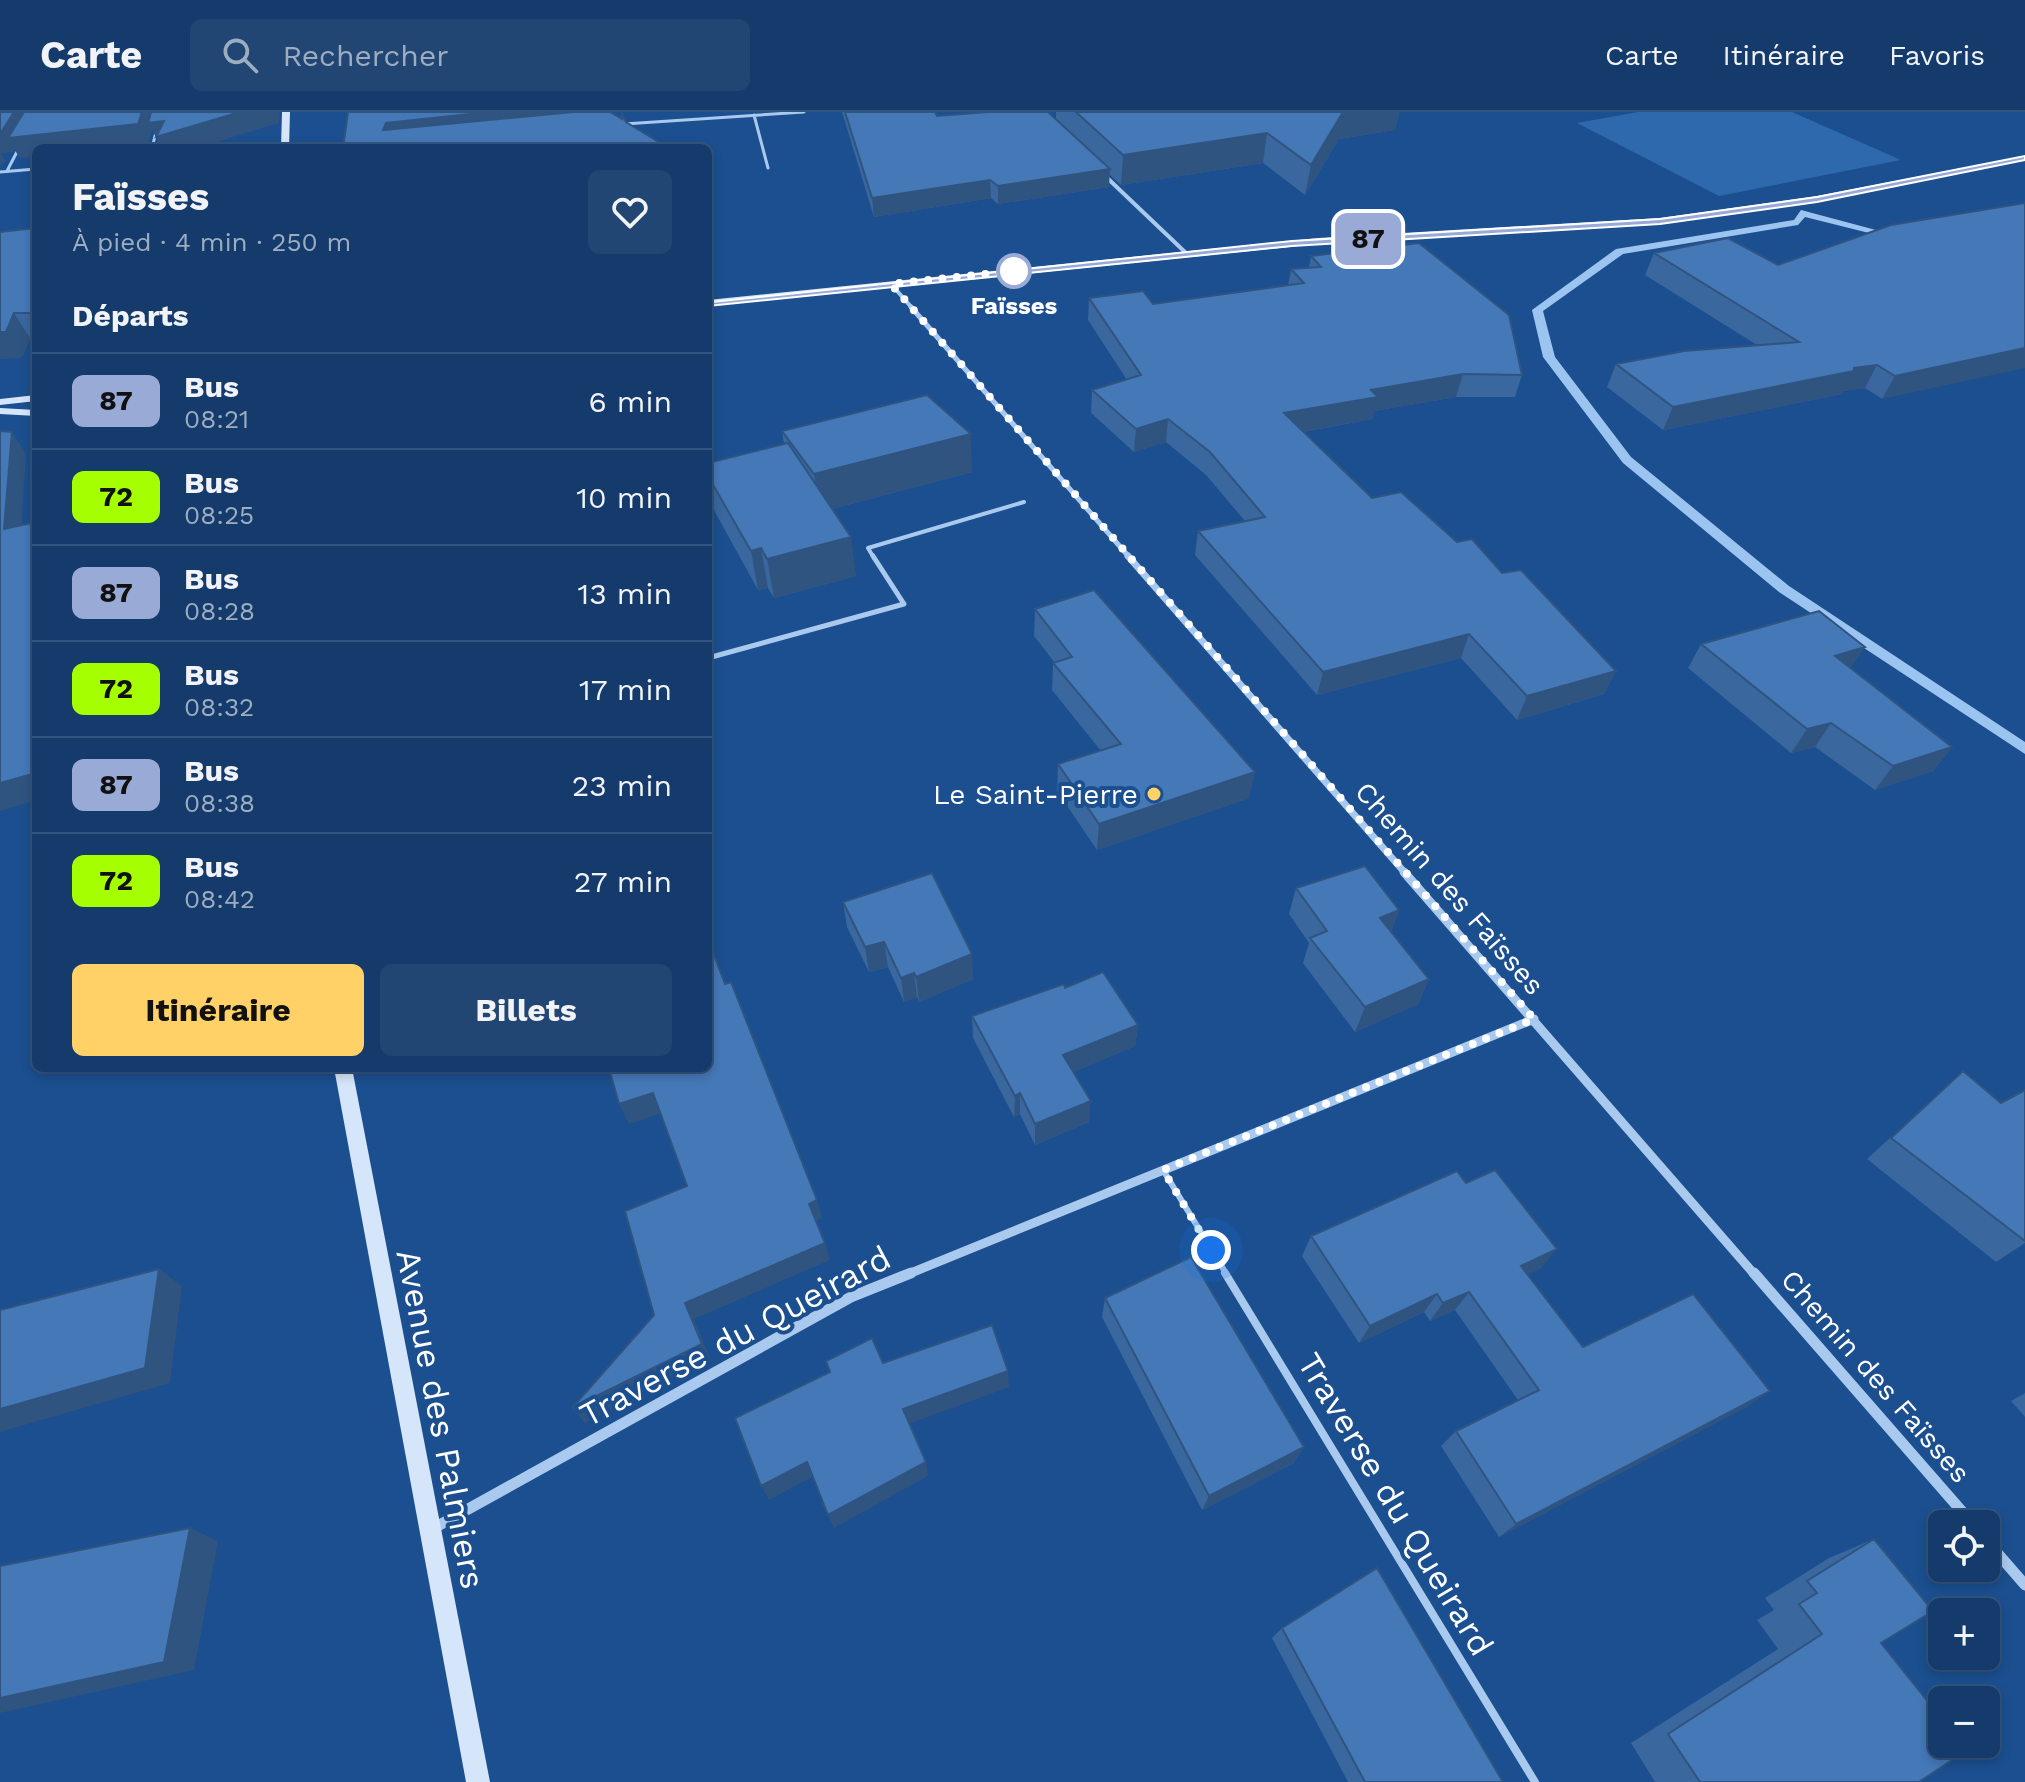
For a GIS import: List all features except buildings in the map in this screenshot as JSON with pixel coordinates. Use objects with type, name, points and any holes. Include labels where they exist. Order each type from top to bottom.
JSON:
[{"type":"street","points":[[285,144],[286,112]]},
{"type":"street","points":[[712,303],[1318,241],[1660,221],[1817,199],[2025,158]]},
{"type":"street","points":[[1091,163],[1186,253]]},
{"type":"street","name":"Chemin des Faïsses","points":[[891,284],[1961,1510]]},
{"type":"street","points":[[0,402],[32,398]]},
{"type":"street","points":[[0,411],[32,413]]},
{"type":"street","name":"Traverse du Queirard","points":[[429,1530],[851,1297],[1534,1019]]},
{"type":"street","name":"Avenue des Palmiers","points":[[344,1072],[478,1782]]},
{"type":"street","points":[[2000,1556],[2025,1585]]},
{"type":"lane","points":[[620,124],[804,112]]},
{"type":"lane","points":[[754,115],[768,168]]},
{"type":"lane","points":[[153,144],[158,124]]},
{"type":"lane","points":[[7,171],[21,145]]},
{"type":"lane","points":[[0,157],[14,156]]},
{"type":"lane","points":[[0,172],[32,169]]},
{"type":"lane","points":[[712,657],[904,604],[868,548],[1024,502]]},
{"type":"lane","name":"Traverse du Queirard","points":[[1163,1170],[1535,1782]]},
{"type":"shaded area","points":[[1638,112],[1792,112],[1901,160],[1719,196],[1577,123]]},
{"type":"waterway","points":[[1897,237],[1801,213],[1798,222],[1620,251],[1537,310],[1549,357],[1627,460],[1784,589],[2025,749]]},
{"type":"bus line","name":"87","points":[[712,303],[1292,243],[1660,221],[1817,199],[2025,158]]},
{"type":"place","name":"Faïsses","points":[[1014,271]]},
{"type":"place","name":"Le Saint-Pierre","points":[[1154,794]]},
{"type":"route","points":[[1014,271],[891,284],[1534,1019],[1163,1170],[1211,1250]]}]
